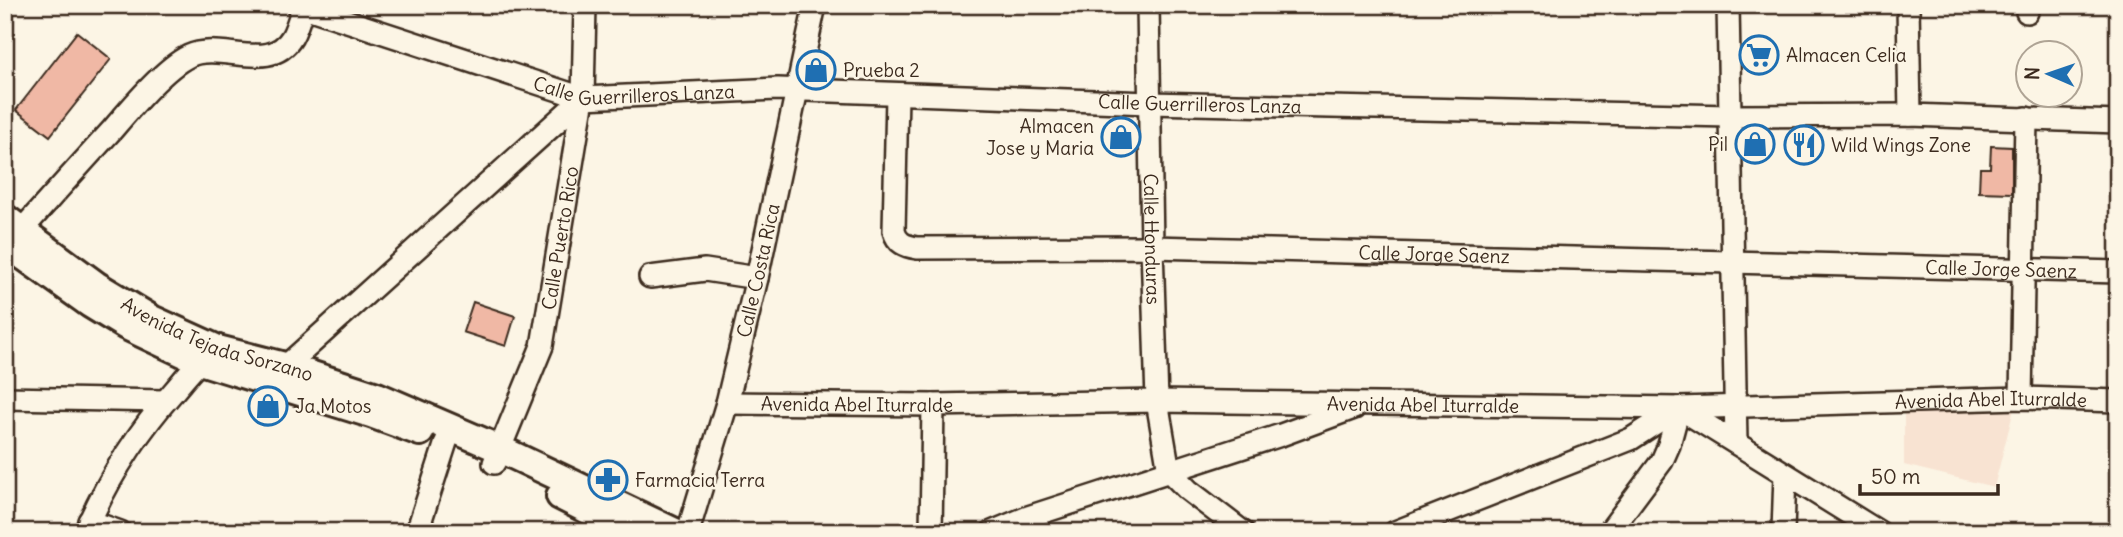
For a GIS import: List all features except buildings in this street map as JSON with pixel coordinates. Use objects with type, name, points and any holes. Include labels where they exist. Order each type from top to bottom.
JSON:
[{"type":"main road","name":"Avenida Tejada Sorzano","points":[[10,234],[90,304],[126,326],[209,355],[277,374],[371,414],[449,435],[675,532]]},
{"type":"main road","name":"Avenida Tejada Sorzano","points":[[497,456],[631,532]]},
{"type":"street","name":"Calle Puerto Rico","points":[[497,456],[542,346],[583,99],[585,5]]},
{"type":"street","name":"Calle Costa Rica","points":[[688,532],[727,403],[757,278],[815,5]]},
{"type":"street","name":"Calle Honduras","points":[[1148,5],[1157,401],[1169,471]]},
{"type":"street","points":[[1728,5],[1735,443]]},
{"type":"street","points":[[1908,5],[1910,115]]},
{"type":"street","name":"Calle Guerrilleros Lanza","points":[[300,6],[583,99],[778,89],[1150,103],[1730,116],[1910,115],[2118,122]]},
{"type":"street","points":[[10,234],[140,98],[175,66],[188,57],[203,52],[269,56],[282,49],[293,36],[300,6]]},
{"type":"street","name":"Calle Jorge Saenz","points":[[897,95],[894,231],[895,238],[901,243],[917,248],[1152,247],[2118,272]]},
{"type":"street","points":[[277,374],[583,99]]},
{"type":"street","points":[[2021,398],[2026,118]]},
{"type":"street","points":[[650,276],[705,270],[757,278]]},
{"type":"street","points":[[120,532],[87,527],[108,481],[128,449],[165,401],[209,355]]},
{"type":"street","points":[[5,398],[165,401]]},
{"type":"street","name":"Avenida Abel Iturralde","points":[[727,403],[933,405],[1157,401],[1679,408],[2021,398],[2118,401]]},
{"type":"street","points":[[992,532],[1032,525],[1169,471],[1281,436],[1364,404]]},
{"type":"street","points":[[931,532],[933,405]]},
{"type":"street","points":[[1679,408],[1880,532]]},
{"type":"street","points":[[1395,532],[1631,439],[1679,408]]},
{"type":"street","points":[[1609,532],[1662,461],[1679,408]]},
{"type":"street","points":[[417,532],[449,435]]},
{"type":"street","points":[[1169,471],[1188,490],[1243,532]]},
{"type":"street","points":[[1783,532],[1785,474]]},
{"type":"shaded area","points":[[2015,405],[1994,487],[1904,465],[1904,408]]},
{"type":"place","name":"Almacen Celia","points":[[1759,55]]},
{"type":"place","name":"Prueba 2","points":[[816,70]]},
{"type":"place","name":"Almacen Jose y Maria","points":[[1121,137]]},
{"type":"place","name":"Pil","points":[[1755,144]]},
{"type":"place","name":"Wild Wings Zone","points":[[1804,145]]},
{"type":"place","name":"Ja Motos","points":[[268,406]]},
{"type":"place","name":"Farmacia Terra","points":[[608,480]]}]
